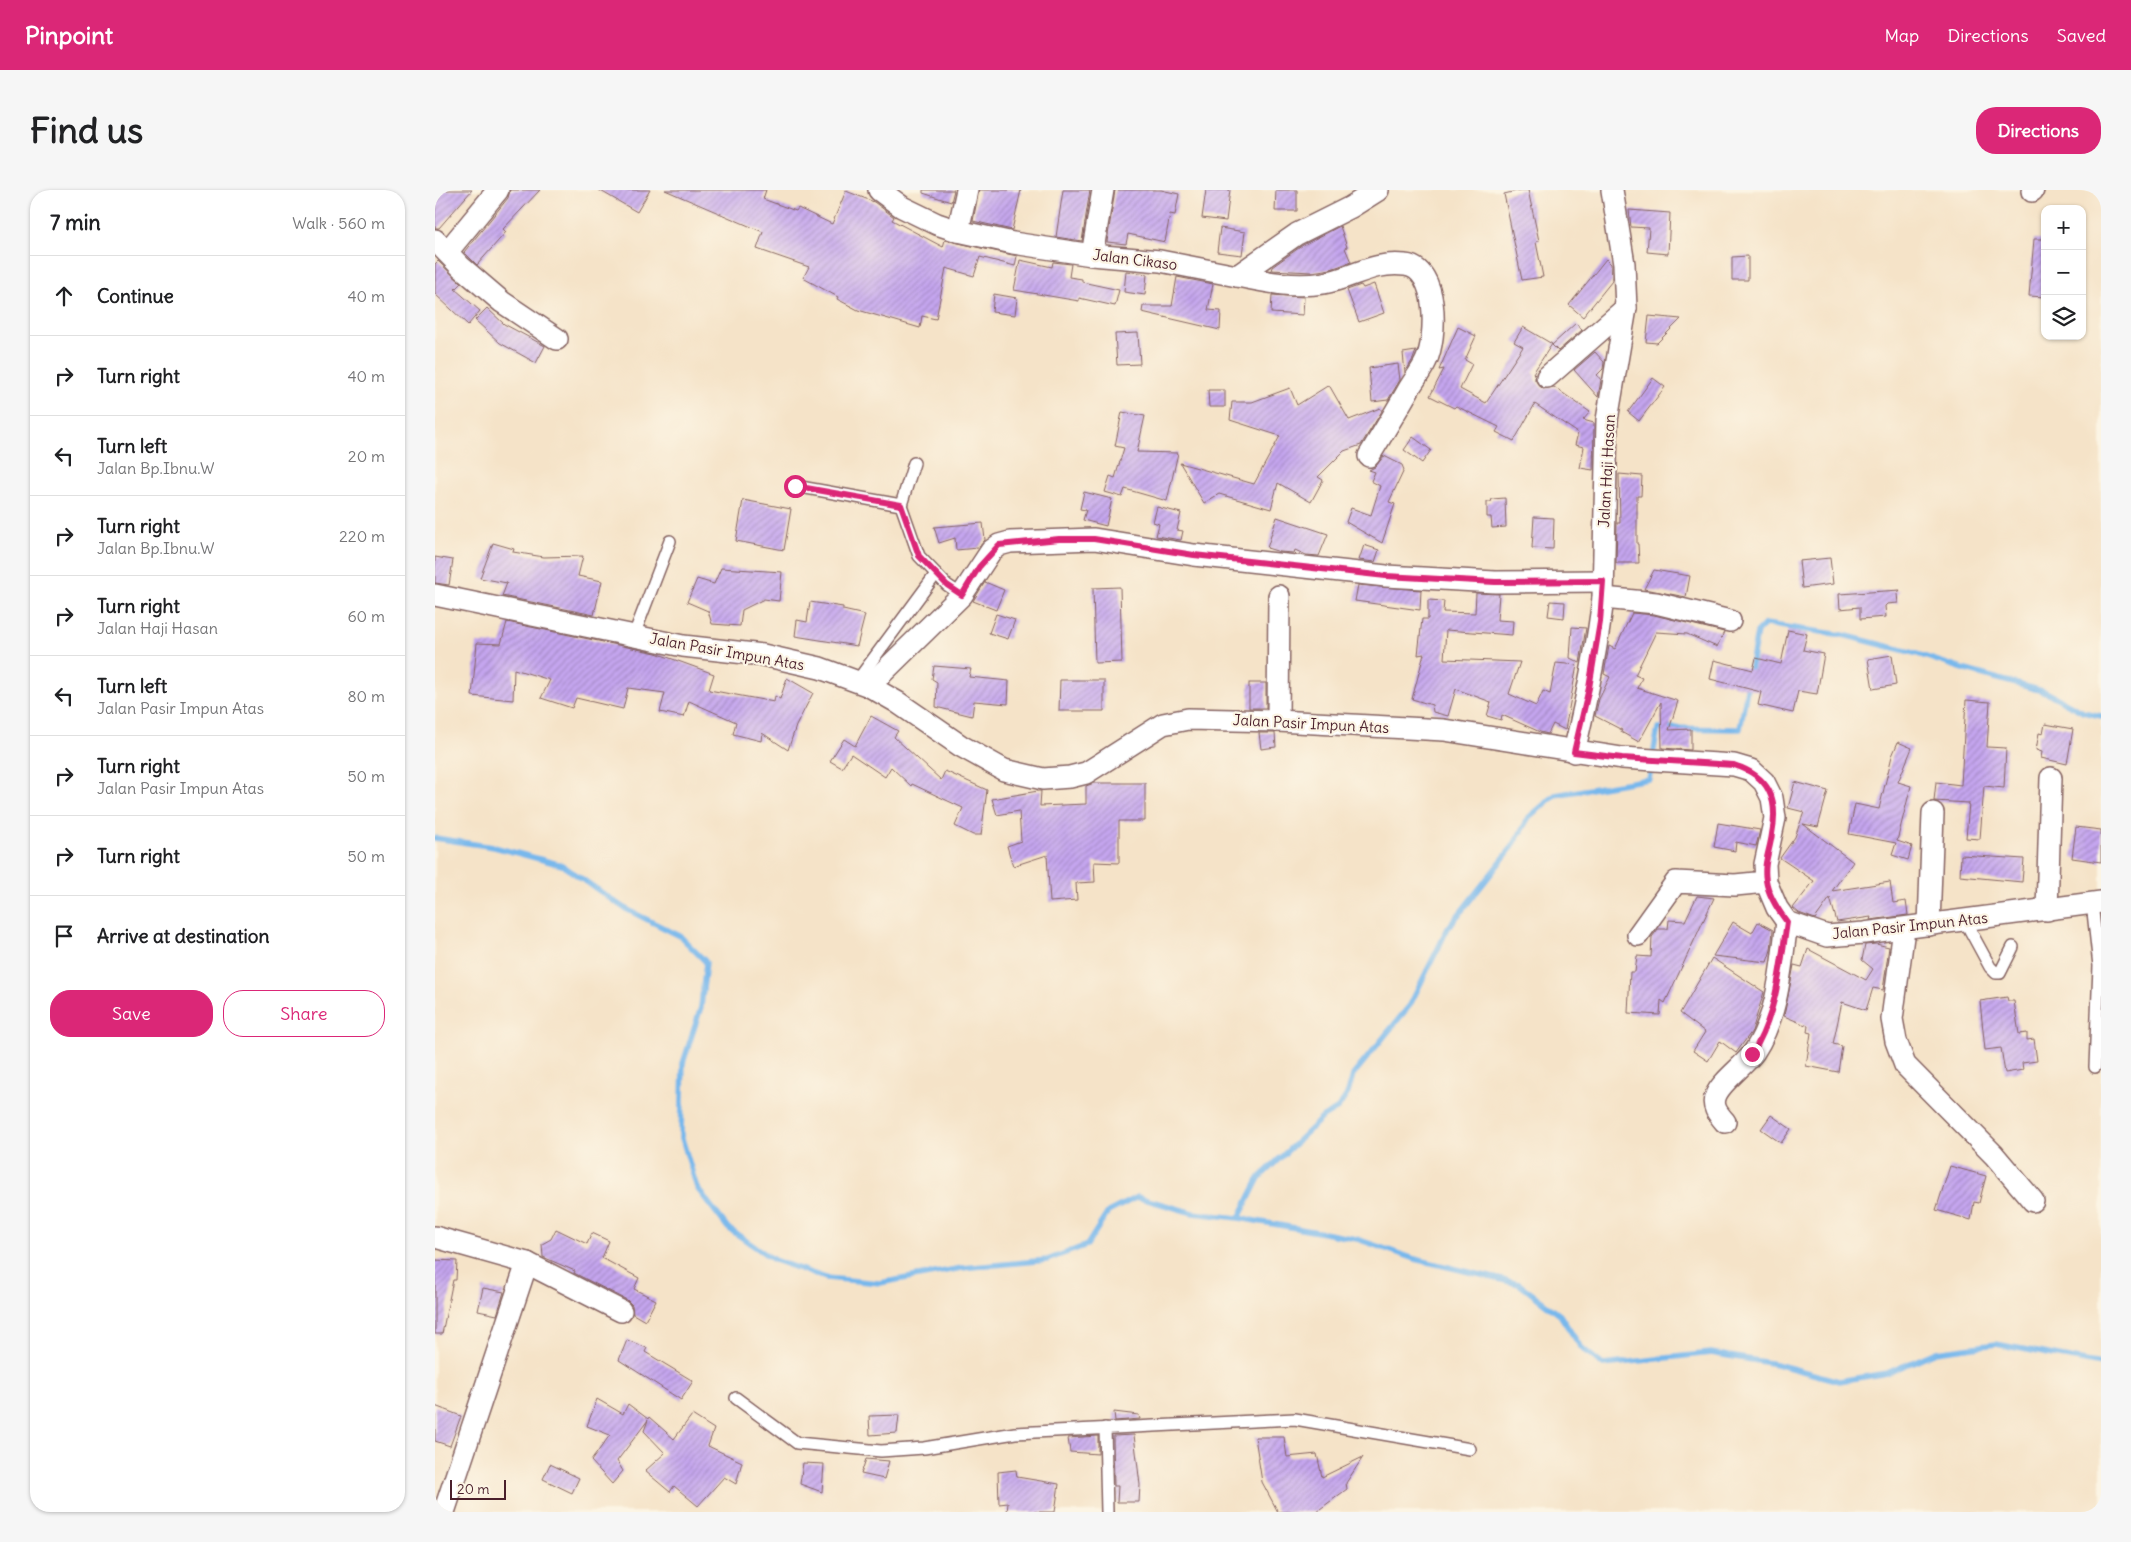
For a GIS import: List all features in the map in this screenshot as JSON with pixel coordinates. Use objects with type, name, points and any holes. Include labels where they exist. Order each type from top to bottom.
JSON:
[{"type":"street","points":[[498,190],[441,246],[502,302],[557,339]]},
{"type":"street","name":"Jalan Cikaso","points":[[879,190],[902,207],[937,224],[958,231],[1013,243],[1092,255],[1160,261],[1301,286],[1326,282],[1372,266],[1406,265],[1421,272],[1428,285],[1433,306],[1427,360],[1369,456]]},
{"type":"street","points":[[958,231],[967,190]]},
{"type":"street","points":[[1092,255],[1103,190]]},
{"type":"street","points":[[1237,276],[1297,234],[1351,207],[1378,190]]},
{"type":"street","name":"Jalan Haji Hasan","points":[[1574,752],[1589,688],[1603,589],[1607,420],[1626,308],[1625,264],[1612,190]]},
{"type":"street","points":[[1547,377],[1626,308]]},
{"type":"street","points":[[863,684],[962,595],[979,567],[999,545],[1059,539],[1094,539],[1194,555],[1386,576],[1603,589],[1730,621]]},
{"type":"street","name":"Jalan Pasir Impun Atas","points":[[435,595],[683,646],[763,655],[819,668],[863,684],[897,702],[961,746],[1005,770],[1043,779],[1070,778],[1086,773],[1163,724],[1188,719],[1278,721],[1444,730],[1574,752],[1622,758],[1734,765],[1751,770],[1764,782],[1772,798],[1775,818],[1765,864],[1766,882],[1777,908],[1787,922],[1827,936],[1904,929],[2096,902]]},
{"type":"street","points":[[1278,721],[1279,596]]},
{"type":"street","points":[[2047,910],[2051,778]]},
{"type":"street","points":[[1929,925],[1933,812]]},
{"type":"street","points":[[1639,935],[1676,882],[1735,884],[1766,882]]},
{"type":"street","points":[[1725,1122],[1716,1112],[1714,1103],[1716,1094],[1752,1054],[1763,1036],[1772,1011],[1778,985],[1787,922]]},
{"type":"street","points":[[1904,929],[1892,1019],[1896,1042],[1905,1065],[1994,1155],[2033,1201]]},
{"type":"street","points":[[435,1237],[527,1263],[621,1311]]},
{"type":"street","points":[[444,1512],[527,1263]]},
{"type":"lane","points":[[914,463],[901,505],[919,556],[947,585],[962,595]]},
{"type":"lane","points":[[795,486],[901,505]]},
{"type":"lane","points":[[634,635],[670,541]]},
{"type":"lane","points":[[863,684],[936,574]]},
{"type":"lane","points":[[2095,1067],[2099,966],[2096,902]]},
{"type":"lane","points":[[1965,921],[1989,967],[1996,973],[2001,973],[2013,947]]},
{"type":"lane","points":[[736,1398],[797,1443],[881,1451],[924,1448],[1015,1433],[1295,1419],[1470,1449]]},
{"type":"lane","points":[[1105,1428],[1107,1512]]},
{"type":"building","points":[[443,190],[472,190],[439,228],[435,228],[435,200]]},
{"type":"building","points":[[510,190],[540,190],[503,229],[506,232],[477,265],[464,252],[508,198]]},
{"type":"building","points":[[599,190],[650,190],[637,212]]},
{"type":"building","points":[[665,190],[766,190],[763,199],[796,211],[798,208],[832,224],[846,191],[874,202],[894,217],[892,220],[943,247],[945,240],[1017,256],[1015,266],[980,257],[974,276],[946,268],[936,319],[922,316],[920,328],[858,310],[837,299],[838,297],[803,278],[809,267],[757,249],[763,232]]},
{"type":"building","points":[[923,190],[954,190],[951,202],[923,193]]},
{"type":"building","points":[[979,190],[1021,190],[1012,230],[973,221]]},
{"type":"building","points":[[1063,190],[1090,190],[1082,241],[1056,237]]},
{"type":"building","points":[[1115,190],[1161,190],[1179,194],[1175,215],[1170,214],[1165,242],[1128,234],[1126,244],[1107,242]]},
{"type":"building","points":[[1206,190],[1230,190],[1226,221],[1202,218]]},
{"type":"building","points":[[1276,190],[1297,190],[1297,211],[1275,211]]},
{"type":"building","points":[[1528,190],[1539,241],[1536,242],[1543,277],[1522,280],[1504,194]]},
{"type":"building","points":[[1629,210],[1670,213],[1668,254],[1647,252],[1649,228],[1631,227]]},
{"type":"building","points":[[1340,226],[1347,247],[1345,248],[1351,262],[1331,269],[1312,272],[1271,270],[1272,267],[1303,245]]},
{"type":"building","points":[[1220,228],[1245,232],[1242,255],[1217,252]]},
{"type":"building","points":[[2034,239],[2041,239],[2041,297],[2029,296]]},
{"type":"building","points":[[1748,256],[1748,280],[1732,280],[1732,257]]},
{"type":"building","points":[[1606,259],[1611,264],[1612,281],[1583,317],[1569,305]]},
{"type":"building","points":[[1020,260],[1052,267],[1053,262],[1071,264],[1069,277],[1082,279],[1082,282],[1119,290],[1115,306],[1079,298],[1079,301],[1014,290]]},
{"type":"building","points":[[438,261],[461,283],[455,289],[480,311],[468,325],[435,294],[435,264]]},
{"type":"building","points":[[1126,271],[1147,274],[1145,295],[1124,292]]},
{"type":"building","points":[[1177,277],[1213,284],[1208,310],[1221,311],[1220,330],[1142,312],[1143,306],[1172,306]]},
{"type":"building","points":[[1374,284],[1384,313],[1359,322],[1347,290],[1361,285],[1363,288]]},
{"type":"building","points":[[994,294],[1017,298],[1015,315],[992,312]]},
{"type":"building","points":[[1272,295],[1304,297],[1303,315],[1271,313]]},
{"type":"building","points":[[487,308],[504,324],[545,346],[536,363],[500,343],[475,320]]},
{"type":"building","points":[[1649,316],[1681,319],[1657,343],[1646,342]]},
{"type":"building","points":[[1576,323],[1582,330],[1558,351],[1552,345]]},
{"type":"building","points":[[1458,327],[1476,336],[1465,360],[1472,364],[1460,389],[1486,403],[1523,347],[1514,342],[1523,327],[1552,344],[1533,373],[1535,380],[1543,389],[1554,387],[1590,412],[1583,420],[1594,423],[1593,470],[1580,468],[1584,447],[1575,445],[1578,433],[1535,404],[1514,441],[1496,432],[1499,427],[1456,406],[1454,408],[1430,396],[1444,369],[1439,370]]},
{"type":"building","points":[[1138,333],[1140,364],[1117,365],[1115,334]]},
{"type":"building","points":[[1416,351],[1413,359],[1405,373],[1403,353]]},
{"type":"building","points":[[1595,352],[1604,362],[1603,369],[1597,375],[1601,380],[1598,397],[1574,370]]},
{"type":"building","points":[[1398,364],[1400,380],[1388,400],[1372,402],[1369,368]]},
{"type":"building","points":[[1653,378],[1665,387],[1639,421],[1628,412]]},
{"type":"building","points":[[1329,385],[1349,420],[1380,408],[1382,411],[1361,445],[1344,451],[1318,477],[1323,480],[1311,502],[1278,483],[1271,509],[1219,494],[1204,503],[1180,463],[1254,484],[1280,436],[1230,420],[1232,402],[1252,402],[1290,388],[1297,405]]},
{"type":"building","points":[[1208,390],[1225,390],[1225,407],[1209,407]]},
{"type":"building","points":[[1122,412],[1145,416],[1137,452],[1178,453],[1167,501],[1125,489],[1122,497],[1105,492],[1110,476],[1115,478],[1124,448],[1115,446]]},
{"type":"building","points":[[1413,437],[1431,450],[1422,463],[1404,450]]},
{"type":"building","points":[[1384,456],[1402,465],[1404,470],[1389,502],[1395,504],[1382,543],[1346,522],[1351,508],[1371,515],[1380,486],[1371,481],[1375,472],[1369,470],[1375,467]]},
{"type":"building","points":[[1619,474],[1642,476],[1641,496],[1637,496],[1639,563],[1616,563],[1617,523],[1620,523]]},
{"type":"building","points":[[1084,492],[1112,499],[1106,526],[1083,520],[1086,510],[1080,509]]},
{"type":"building","points":[[1505,498],[1506,527],[1492,528],[1491,517],[1487,517],[1487,502],[1491,502],[1492,499]]},
{"type":"building","points":[[743,500],[791,509],[784,550],[736,541]]},
{"type":"building","points":[[1157,507],[1181,513],[1177,530],[1183,531],[1181,540],[1156,536],[1159,524],[1153,522]]},
{"type":"building","points":[[1277,517],[1328,534],[1319,556],[1306,555],[1295,550],[1294,553],[1280,552],[1267,548]]},
{"type":"building","points":[[1534,517],[1554,518],[1553,549],[1532,548]]},
{"type":"building","points":[[983,523],[985,540],[978,548],[956,550],[955,538],[939,543],[934,527]]},
{"type":"building","points":[[493,543],[514,549],[513,552],[544,557],[583,556],[578,576],[602,581],[594,615],[502,596],[507,583],[480,578]]},
{"type":"building","points":[[1364,545],[1379,550],[1375,562],[1359,560]]},
{"type":"building","points":[[435,557],[453,560],[449,585],[435,583]]},
{"type":"building","points":[[1830,558],[1833,584],[1802,588],[1799,561]]},
{"type":"building","points":[[721,568],[782,572],[779,601],[764,599],[742,610],[740,626],[712,624],[708,611],[687,602],[697,579],[714,584]]},
{"type":"building","points":[[1654,570],[1690,576],[1686,597],[1644,589]]},
{"type":"building","points":[[985,582],[1004,590],[996,610],[973,601]]},
{"type":"building","points":[[1358,585],[1421,590],[1420,610],[1355,601]]},
{"type":"building","points":[[1120,587],[1122,662],[1095,663],[1093,588]]},
{"type":"building","points":[[1900,590],[1897,594],[1898,603],[1885,606],[1886,617],[1860,619],[1860,607],[1840,609],[1839,594]]},
{"type":"building","points":[[1476,593],[1499,594],[1497,620],[1513,621],[1512,635],[1446,630],[1444,659],[1520,662],[1509,694],[1536,706],[1543,691],[1550,694],[1556,663],[1577,665],[1565,730],[1553,724],[1548,734],[1502,715],[1501,720],[1487,716],[1491,702],[1456,689],[1448,716],[1433,712],[1432,705],[1412,699],[1424,654],[1418,655],[1422,619],[1428,619],[1428,600],[1444,601],[1443,612],[1475,613]]},
{"type":"building","points":[[1550,601],[1565,602],[1564,618],[1548,616]]},
{"type":"building","points":[[810,602],[843,607],[843,610],[865,615],[857,646],[795,636],[797,620],[807,622]]},
{"type":"building","points":[[1632,613],[1654,615],[1724,632],[1717,647],[1687,634],[1656,632],[1635,675],[1642,678],[1637,688],[1678,701],[1669,730],[1691,729],[1691,750],[1662,748],[1661,702],[1639,742],[1621,732],[1622,730],[1595,716],[1599,699],[1610,677],[1604,674],[1609,646],[1615,649]]},
{"type":"building","points":[[996,614],[1015,620],[1008,639],[989,633]]},
{"type":"building","points":[[507,622],[656,653],[714,674],[709,690],[774,702],[775,696],[780,699],[787,678],[813,693],[796,726],[788,750],[762,733],[761,741],[733,734],[736,722],[689,701],[684,717],[660,712],[665,693],[628,688],[623,709],[576,698],[572,708],[541,698],[550,680],[514,669],[513,700],[472,696],[477,643],[501,644]]},
{"type":"building","points":[[1572,627],[1586,628],[1580,663],[1570,658]]},
{"type":"building","points":[[1788,630],[1807,634],[1803,650],[1824,654],[1817,694],[1798,691],[1793,713],[1758,705],[1761,692],[1710,679],[1714,660],[1753,670],[1756,658],[1781,664]]},
{"type":"building","points":[[1892,655],[1896,685],[1873,689],[1868,659]]},
{"type":"building","points":[[934,666],[971,669],[969,677],[1009,681],[1008,704],[974,701],[972,716],[936,707],[937,682],[932,679]]},
{"type":"building","points":[[1060,680],[1104,680],[1104,711],[1059,711]]},
{"type":"building","points":[[1249,683],[1266,683],[1266,708],[1249,708]]},
{"type":"building","points":[[1966,700],[1990,702],[1987,747],[2006,748],[2004,788],[1984,786],[1980,839],[1966,838],[1969,803],[1934,801],[1936,782],[1961,785]]},
{"type":"building","points":[[871,716],[898,731],[894,737],[941,780],[945,771],[987,790],[981,835],[973,835],[955,826],[963,808],[912,784],[911,786],[891,767],[885,777],[851,754],[842,768],[830,761],[844,739],[855,746]]},
{"type":"building","points":[[2045,724],[2073,729],[2067,764],[2041,758],[2042,752],[2036,750],[2039,733],[2043,734]]},
{"type":"building","points":[[1259,733],[1275,733],[1276,747],[1261,749]]},
{"type":"building","points":[[1898,742],[1912,748],[1898,782],[1911,786],[1897,841],[1912,846],[1908,860],[1892,855],[1896,843],[1849,834],[1855,804],[1879,809],[1892,756]]},
{"type":"building","points":[[1795,782],[1828,791],[1818,827],[1803,824],[1853,862],[1832,891],[1890,882],[1893,903],[1906,901],[1908,915],[1870,920],[1871,917],[1837,922],[1830,898],[1815,919],[1799,913],[1793,908],[1814,881],[1780,858],[1795,837],[1804,812],[1788,808]]},
{"type":"building","points":[[1094,783],[1145,783],[1145,821],[1119,821],[1119,863],[1094,862],[1095,882],[1076,883],[1077,900],[1050,902],[1047,855],[1013,866],[1007,846],[1021,841],[1019,811],[997,815],[992,799],[1041,791],[1040,806],[1086,804],[1086,786]]},
{"type":"building","points":[[1718,823],[1760,830],[1756,846],[1736,842],[1735,851],[1714,847]]},
{"type":"building","points":[[2076,827],[2101,830],[2101,862],[2072,858]]},
{"type":"building","points":[[1961,855],[2024,859],[2022,882],[1960,876]]},
{"type":"building","points":[[1697,896],[1714,898],[1665,1003],[1661,1000],[1660,1015],[1628,1013],[1630,972],[1635,972],[1637,956],[1651,957],[1652,937],[1658,929],[1668,929],[1669,920],[1685,921]]},
{"type":"building","points":[[1733,922],[1752,933],[1758,922],[1773,930],[1771,950],[1767,962],[1713,956]]},
{"type":"building","points":[[1876,944],[1889,947],[1883,990],[1873,988],[1866,1010],[1842,1002],[1833,1044],[1842,1046],[1838,1072],[1806,1066],[1811,1033],[1807,1032],[1808,1026],[1784,1016],[1794,965],[1802,967],[1808,949],[1866,980],[1873,969],[1862,960],[1865,945]]},
{"type":"building","points":[[1712,958],[1764,992],[1752,1031],[1736,1053],[1720,1041],[1708,1061],[1693,1051],[1705,1032],[1680,1013]]},
{"type":"building","points":[[2007,997],[2008,1001],[2014,1001],[2019,1034],[2027,1033],[2027,1040],[2034,1039],[2037,1061],[2022,1063],[2023,1070],[2005,1073],[2001,1048],[1985,1050],[1980,1001]]},
{"type":"building","points":[[1771,1115],[1791,1129],[1781,1143],[1761,1129]]},
{"type":"building","points":[[1950,1166],[1986,1176],[1979,1203],[1974,1202],[1971,1220],[1936,1210]]},
{"type":"building","points":[[556,1229],[587,1244],[592,1233],[609,1241],[602,1258],[639,1278],[634,1289],[656,1300],[645,1321],[633,1314],[632,1305],[627,1300],[574,1273],[575,1271],[543,1257],[542,1244],[551,1239]]},
{"type":"building","points":[[435,1260],[457,1261],[456,1280],[453,1280],[442,1334],[435,1334]]},
{"type":"building","points":[[483,1288],[504,1292],[497,1315],[478,1311]]},
{"type":"building","points":[[627,1340],[647,1348],[645,1352],[693,1381],[681,1400],[619,1360]]},
{"type":"building","points":[[597,1399],[623,1414],[628,1404],[648,1419],[649,1417],[674,1439],[692,1415],[714,1429],[708,1446],[742,1462],[736,1484],[724,1477],[698,1506],[674,1486],[670,1492],[645,1471],[665,1453],[644,1431],[648,1420],[617,1461],[623,1471],[612,1484],[591,1461],[610,1435],[587,1426]]},
{"type":"building","points":[[435,1406],[461,1416],[450,1446],[435,1441]]},
{"type":"building","points":[[1114,1412],[1139,1415],[1140,1419],[1115,1421]]},
{"type":"building","points":[[899,1415],[897,1433],[870,1435],[869,1416]]},
{"type":"building","points":[[1134,1435],[1140,1485],[1139,1502],[1117,1502],[1118,1486],[1114,1486],[1113,1436]]},
{"type":"building","points":[[1098,1436],[1098,1454],[1070,1452],[1068,1438]]},
{"type":"building","points":[[1255,1437],[1284,1437],[1287,1457],[1317,1454],[1322,1477],[1363,1457],[1346,1483],[1347,1489],[1316,1512],[1278,1512],[1262,1482]]},
{"type":"building","points":[[866,1459],[889,1461],[884,1479],[861,1474]]},
{"type":"building","points":[[803,1463],[824,1464],[822,1492],[800,1484]]},
{"type":"building","points":[[550,1464],[579,1478],[572,1493],[543,1479]]},
{"type":"building","points":[[1016,1470],[1017,1477],[1059,1484],[1055,1512],[1007,1512],[1008,1503],[999,1504],[998,1472]]},
{"type":"waterway","points":[[1653,755],[1658,728],[1740,729],[1757,632],[1765,624],[1843,635],[1914,653],[1966,670],[2046,692],[2083,712],[2101,716]]},
{"type":"waterway","points":[[1239,1218],[1259,1178],[1323,1117],[1338,1108],[1348,1093],[1353,1075],[1410,1005],[1448,928],[1513,846],[1529,817],[1555,795],[1649,779],[1652,764]]},
{"type":"waterway","points":[[435,838],[494,847],[562,865],[624,908],[680,936],[706,962],[701,1007],[683,1063],[681,1135],[697,1188],[728,1228],[774,1260],[826,1278],[880,1283],[962,1268],[1047,1260],[1087,1245],[1108,1212],[1137,1197],[1193,1213],[1239,1218],[1357,1239],[1415,1259],[1519,1284],[1560,1315],[1580,1346],[1603,1365],[1711,1353],[1776,1364],[1839,1381],[1887,1373],[1936,1352],[1996,1344],[2101,1364]]},
{"type":"route","points":[[795,486],[901,505],[919,556],[947,585],[962,595],[979,567],[991,551],[999,545],[1010,542],[1059,539],[1094,539],[1194,555],[1386,576],[1495,582],[1603,581],[1600,622],[1589,688],[1574,752],[1622,758],[1734,765],[1751,770],[1764,782],[1772,798],[1775,818],[1765,864],[1766,882],[1777,908],[1787,922],[1772,1011],[1763,1036],[1752,1054]]}]
